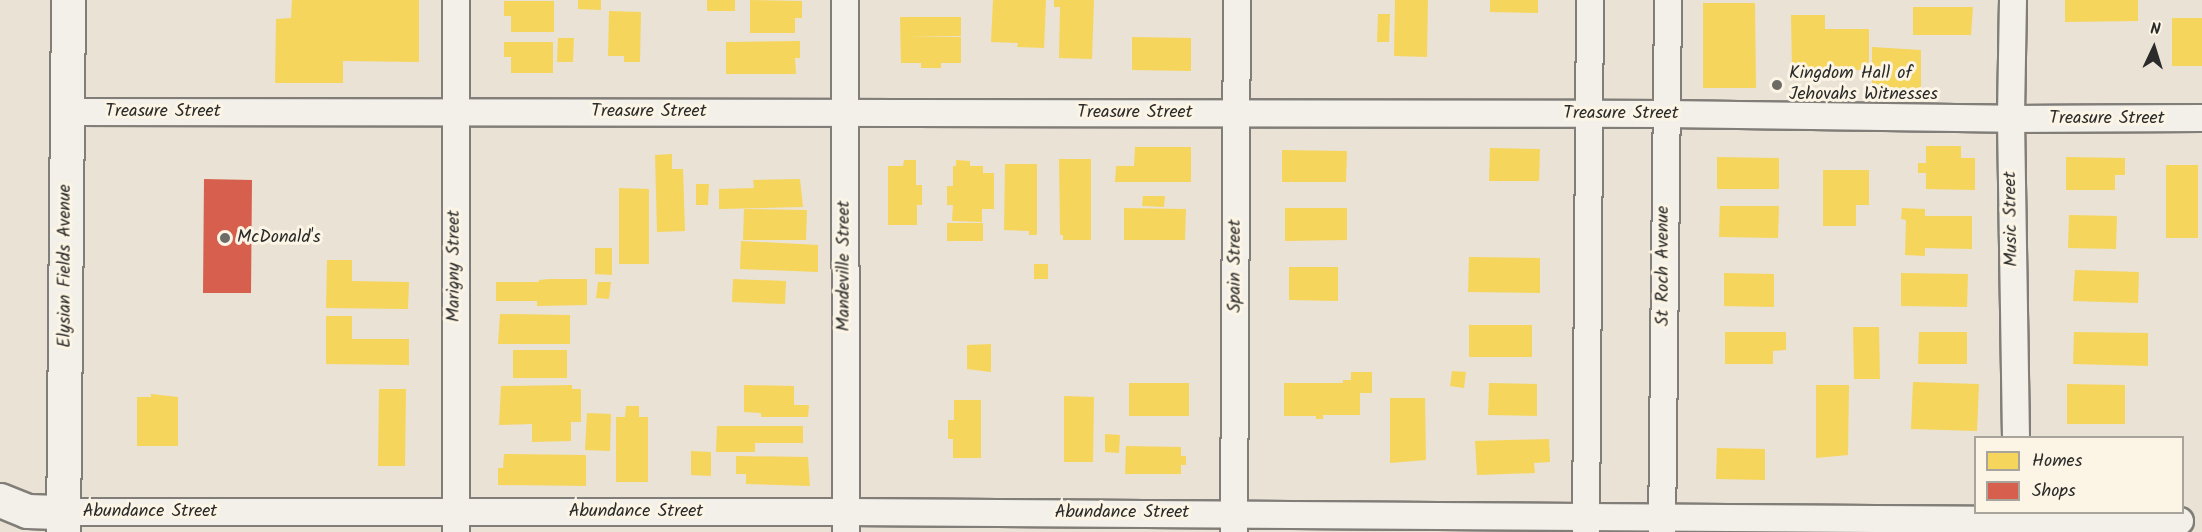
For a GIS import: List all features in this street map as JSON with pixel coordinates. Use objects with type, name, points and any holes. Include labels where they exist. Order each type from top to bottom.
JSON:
[{"type":"main road","name":"Elysian Fields Avenue","points":[[65,525],[68,0]]},
{"type":"main road","points":[[0,500],[65,525]]},
{"type":"street","name":"Marigny Street","points":[[456,0],[454,112],[456,522]]},
{"type":"street","name":"Mandeville Street","points":[[845,0],[846,522]]},
{"type":"street","name":"Spain Street","points":[[1234,523],[1237,0]]},
{"type":"street","points":[[1586,524],[1590,0]]},
{"type":"street","name":"St Roch Avenue","points":[[1662,524],[1668,0]]},
{"type":"street","name":"Music Street","points":[[2013,0],[2011,119],[2016,436]]},
{"type":"street","name":"Treasure Street","points":[[68,112],[1666,114],[2011,119],[2202,118]]},
{"type":"street","name":"Abundance Street","points":[[65,525],[456,522],[1662,524],[2180,520]]},
{"type":"building: Homes","points":[[292,0],[419,0],[419,62],[343,61],[343,83],[275,83],[276,19],[291,18]]},
{"type":"building: Homes","points":[[578,0],[601,0],[601,10],[578,9]]},
{"type":"building: Homes","points":[[707,0],[735,0],[735,11],[707,11]]},
{"type":"building: Homes","points":[[750,0],[802,1],[802,18],[795,18],[795,33],[750,33]]},
{"type":"building: Homes","points":[[993,0],[1046,0],[1044,48],[1017,47],[1018,43],[991,42]]},
{"type":"building: Homes","points":[[1054,0],[1094,0],[1092,59],[1059,58],[1060,7],[1054,7]]},
{"type":"building: Homes","points":[[1395,0],[1428,0],[1427,57],[1394,56]]},
{"type":"building: Homes","points":[[1490,0],[1538,0],[1538,13],[1490,12]]},
{"type":"building: Homes","points":[[2065,0],[2138,0],[2138,21],[2065,22]]},
{"type":"building: Homes","points":[[504,1],[554,1],[554,32],[511,32],[511,16],[504,16]]},
{"type":"building: Homes","points":[[1703,3],[1755,3],[1756,88],[1703,88]]},
{"type":"building: Homes","points":[[1913,7],[1973,7],[1971,35],[1913,35]]},
{"type":"building: Homes","points":[[609,11],[641,12],[640,62],[624,62],[624,56],[608,56]]},
{"type":"building: Homes","points":[[1378,14],[1390,14],[1389,42],[1377,42]]},
{"type":"building: Homes","points":[[1791,15],[1825,15],[1825,29],[1869,29],[1869,70],[1824,70],[1824,79],[1808,78],[1808,70],[1792,71]]},
{"type":"building: Homes","points":[[900,17],[961,17],[961,36],[909,36],[961,37],[961,63],[941,63],[941,68],[921,68],[921,63],[901,63]]},
{"type":"building: Homes","points":[[2172,18],[2202,18],[2202,66],[2172,66]]},
{"type":"building: Homes","points":[[1132,37],[1191,38],[1191,71],[1132,70]]},
{"type":"building: Homes","points":[[558,38],[574,38],[573,62],[557,62]]},
{"type":"building: Homes","points":[[800,41],[800,58],[795,58],[796,74],[726,74],[726,42]]},
{"type":"building: Homes","points":[[504,42],[553,42],[553,73],[511,73],[511,57],[504,57]]},
{"type":"building: Homes","points":[[1872,47],[1921,50],[1921,91],[1872,91]]},
{"type":"building: Homes","points":[[1926,146],[1961,146],[1961,158],[1975,158],[1975,190],[1926,189],[1926,173],[1918,173],[1918,163],[1926,163]]},
{"type":"building: Homes","points":[[1135,147],[1191,147],[1191,182],[1115,182],[1116,166],[1134,166]]},
{"type":"building: Homes","points":[[1490,148],[1540,149],[1539,181],[1489,181]]},
{"type":"building: Homes","points":[[1282,150],[1347,151],[1346,182],[1282,182]]},
{"type":"building: Homes","points":[[672,154],[672,169],[683,169],[685,231],[657,232],[655,155]]},
{"type":"building: Homes","points":[[1717,157],[1779,158],[1779,189],[1717,189]]},
{"type":"building: Homes","points":[[2066,157],[2125,158],[2125,175],[2115,175],[2115,190],[2066,190]]},
{"type":"building: Homes","points":[[1059,159],[1091,159],[1091,240],[1063,240],[1063,235],[1060,235]]},
{"type":"building: Homes","points":[[904,160],[916,160],[916,185],[922,185],[922,205],[917,205],[917,225],[888,225],[888,166],[903,166]]},
{"type":"building: Homes","points":[[956,160],[970,161],[970,166],[983,166],[983,173],[994,173],[994,209],[982,209],[982,222],[952,221],[953,205],[947,205],[947,186],[953,186],[953,166],[956,166]]},
{"type":"building: Homes","points":[[1005,164],[1037,164],[1037,235],[1029,235],[1029,231],[1004,230]]},
{"type":"building: Homes","points":[[2166,165],[2198,165],[2198,238],[2166,238]]},
{"type":"building: Homes","points":[[1823,170],[1869,170],[1869,205],[1856,205],[1856,226],[1823,226]]},
{"type":"building: Homes","points":[[800,179],[803,207],[719,209],[719,189],[754,188],[753,180]]},
{"type":"building: Homes","points":[[696,184],[709,184],[708,205],[696,205]]},
{"type":"building: Homes","points":[[619,188],[649,189],[649,264],[619,264]]},
{"type":"building: Homes","points":[[1143,196],[1165,196],[1164,207],[1142,206]]},
{"type":"building: Homes","points":[[1720,206],[1779,206],[1778,238],[1719,237]]},
{"type":"building: Homes","points":[[1124,208],[1186,209],[1185,240],[1124,240]]},
{"type":"building: Homes","points":[[1285,208],[1347,208],[1347,240],[1285,241]]},
{"type":"building: Homes","points":[[1902,208],[1925,209],[1925,216],[1972,216],[1972,249],[1925,248],[1925,256],[1905,255],[1906,220],[1901,219]]},
{"type":"building: Homes","points":[[744,209],[807,210],[806,240],[743,240]]},
{"type":"building: Homes","points":[[2069,215],[2117,216],[2116,249],[2068,248]]},
{"type":"building: Homes","points":[[947,223],[983,223],[983,241],[947,241]]},
{"type":"building: Homes","points":[[741,241],[818,245],[818,272],[740,269]]},
{"type":"building: Homes","points":[[595,248],[612,248],[612,275],[595,274]]},
{"type":"building: Homes","points":[[1469,257],[1540,258],[1540,293],[1468,292]]},
{"type":"building: Homes","points":[[327,260],[352,260],[352,281],[409,282],[408,309],[326,308]]},
{"type":"building: Homes","points":[[1034,264],[1048,264],[1048,279],[1034,279]]},
{"type":"building: Homes","points":[[1289,267],[1338,267],[1338,301],[1289,300]]},
{"type":"building: Homes","points":[[2075,270],[2139,272],[2138,303],[2073,301]]},
{"type":"building: Homes","points":[[1724,273],[1774,274],[1774,307],[1724,306]]},
{"type":"building: Homes","points":[[1901,273],[1968,274],[1967,307],[1901,306]]},
{"type":"building: Homes","points":[[587,279],[587,305],[537,306],[537,301],[496,301],[496,282],[539,282],[539,280]]},
{"type":"building: Homes","points":[[733,279],[786,281],[785,304],[732,302]]},
{"type":"building: Homes","points":[[598,282],[611,282],[609,299],[596,298]]},
{"type":"building: Homes","points":[[500,314],[570,315],[570,344],[498,344]]},
{"type":"building: Homes","points":[[326,316],[352,316],[352,339],[409,339],[409,365],[326,364]]},
{"type":"building: Homes","points":[[1469,325],[1532,325],[1532,357],[1469,357]]},
{"type":"building: Homes","points":[[1853,327],[1879,327],[1880,379],[1854,379]]},
{"type":"building: Homes","points":[[1725,332],[1786,332],[1786,350],[1773,351],[1773,364],[1725,364]]},
{"type":"building: Homes","points":[[1919,332],[1967,332],[1967,364],[1918,364]]},
{"type":"building: Homes","points":[[2074,332],[2148,333],[2148,366],[2073,364]]},
{"type":"building: Homes","points":[[991,344],[991,372],[967,369],[967,345]]},
{"type":"building: Homes","points":[[513,350],[567,350],[567,378],[513,378]]},
{"type":"building: Homes","points":[[1452,371],[1466,372],[1464,388],[1450,386]]},
{"type":"building: Homes","points":[[1351,372],[1372,372],[1372,393],[1360,393],[1360,415],[1323,415],[1323,419],[1316,419],[1316,416],[1284,416],[1284,383],[1343,383],[1343,380],[1351,380]]},
{"type":"building: Homes","points":[[1913,382],[1979,384],[1977,431],[1911,429]]},
{"type":"building: Homes","points":[[1129,383],[1189,383],[1189,416],[1129,416]]},
{"type":"building: Homes","points":[[1489,383],[1537,384],[1537,416],[1488,415]]},
{"type":"building: Homes","points":[[2067,384],[2125,385],[2125,424],[2067,424]]},
{"type":"building: Homes","points":[[572,385],[572,389],[581,389],[581,422],[571,422],[571,441],[532,442],[532,424],[499,425],[501,386]]},
{"type":"building: Homes","points":[[744,385],[794,386],[794,405],[809,405],[808,417],[761,417],[761,413],[744,412]]},
{"type":"building: Homes","points":[[1816,385],[1849,385],[1848,455],[1816,458]]},
{"type":"building: Homes","points":[[379,389],[406,389],[405,466],[378,466]]},
{"type":"building: Homes","points":[[151,394],[178,397],[178,446],[137,446],[137,397],[151,397]]},
{"type":"building: Homes","points":[[1064,396],[1094,397],[1093,462],[1064,462]]},
{"type":"building: Homes","points":[[1390,398],[1425,398],[1426,460],[1390,463]]},
{"type":"building: Homes","points":[[954,400],[981,400],[981,458],[953,458],[953,439],[948,439],[948,420],[954,420]]},
{"type":"building: Homes","points":[[626,406],[639,406],[639,417],[648,417],[648,482],[616,482],[616,417],[625,417]]},
{"type":"building: Homes","points":[[587,413],[611,414],[610,451],[585,450]]},
{"type":"building: Homes","points":[[717,426],[803,426],[803,443],[755,443],[755,452],[716,452]]},
{"type":"building: Homes","points":[[1105,434],[1120,435],[1119,453],[1105,452]]},
{"type":"building: Homes","points":[[1549,439],[1550,462],[1534,463],[1535,473],[1477,475],[1475,441]]},
{"type":"building: Homes","points":[[1126,446],[1181,447],[1181,456],[1186,456],[1186,465],[1181,465],[1181,474],[1125,474]]},
{"type":"building: Homes","points":[[1717,448],[1765,449],[1765,480],[1716,479]]},
{"type":"building: Homes","points":[[691,451],[711,452],[711,476],[691,475]]},
{"type":"building: Homes","points":[[504,454],[586,455],[586,486],[498,485],[498,468],[503,468]]},
{"type":"building: Homes","points":[[736,456],[808,457],[810,486],[746,484],[746,474],[736,474]]},
{"type":"building: Shops","points":[[204,179],[252,180],[251,293],[203,293]]},
{"type":"place","name":"Kingdom Hall of Jehovahs Witnesses","points":[[1777,85]]},
{"type":"place","name":"McDonald's","points":[[225,238]]}]
